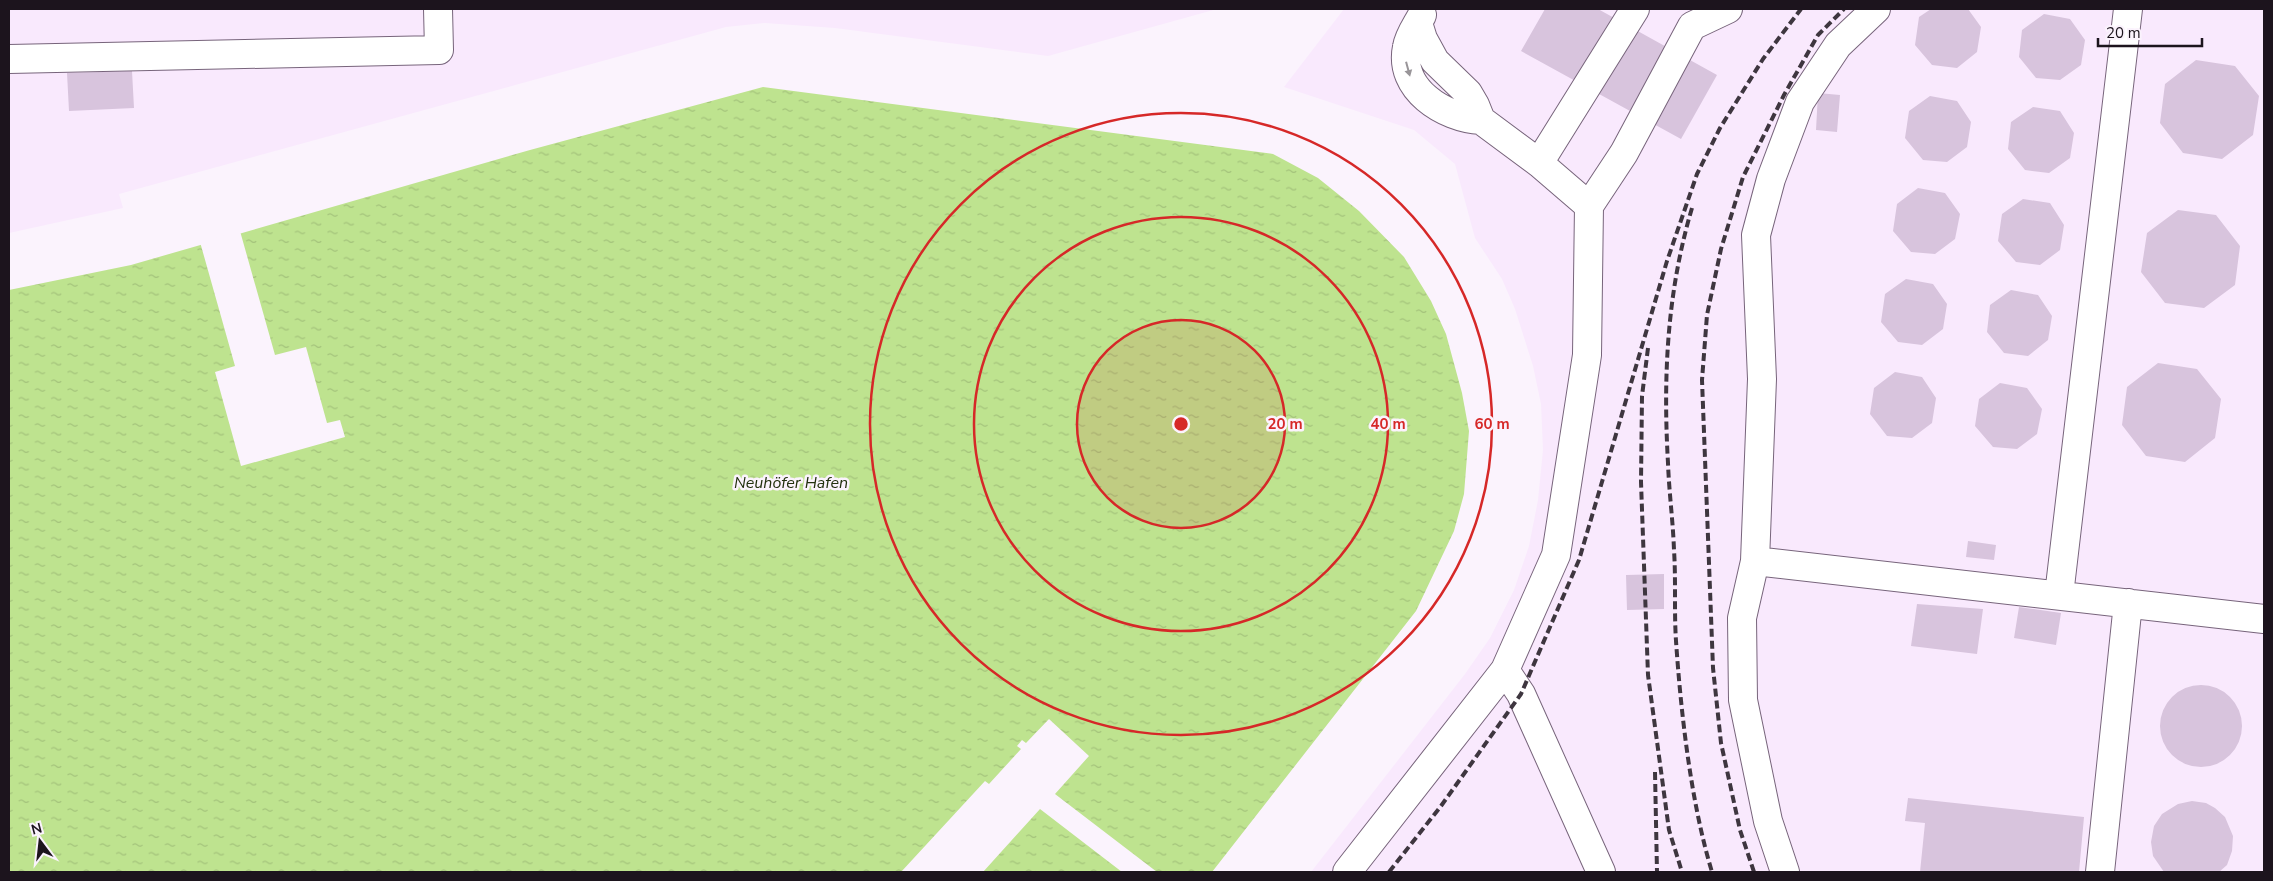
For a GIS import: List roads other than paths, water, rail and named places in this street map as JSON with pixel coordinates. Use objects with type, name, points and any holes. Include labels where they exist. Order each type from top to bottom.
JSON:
[{"type":"lane","points":[[9,59],[439,50],[438,9]]},
{"type":"lane","points":[[1539,163],[1635,9]]},
{"type":"lane","points":[[1347,872],[1505,670],[1556,555],[1587,355],[1589,206],[1624,153],[1692,26],[1728,9]]},
{"type":"lane","points":[[1785,872],[1768,821],[1744,700],[1742,618],[1755,560],[1762,379],[1756,235],[1771,179],[1800,102],[1838,45],[1876,9]]},
{"type":"lane","points":[[2058,595],[2128,9]]},
{"type":"lane","points":[[1421,16],[1423,39],[1435,61],[1468,93],[1476,104],[1481,120],[1539,163],[1589,206]]},
{"type":"lane","points":[[1755,560],[2264,619]]},
{"type":"lane","points":[[2100,872],[2128,603]]},
{"type":"lane","points":[[1505,670],[1521,694],[1601,872]]},
{"type":"water","name":"Neuhöfer Hafen","points":[[763,87],[1273,154],[1318,178],[1359,211],[1404,257],[1431,301],[1446,334],[1462,393],[1469,431],[1464,494],[1454,531],[1416,611],[1212,872],[9,872],[9,290],[131,265],[530,150]]},
{"type":"railway","points":[[1389,872],[1441,806],[1521,694],[1579,560],[1667,261],[1697,174],[1720,128],[1763,59],[1801,9]]},
{"type":"railway","points":[[1754,872],[1740,830],[1721,743],[1713,668],[1702,380],[1707,315],[1721,249],[1743,177],[1784,95],[1818,35],[1844,9]]},
{"type":"railway","points":[[1692,208],[1677,271],[1672,303],[1666,398],[1675,561],[1676,641],[1681,698],[1688,758],[1698,817],[1712,872]]},
{"type":"railway","points":[[1648,348],[1642,396],[1641,482],[1648,675],[1669,830],[1682,872]]},
{"type":"railway","points":[[1655,772],[1657,872]]}]
